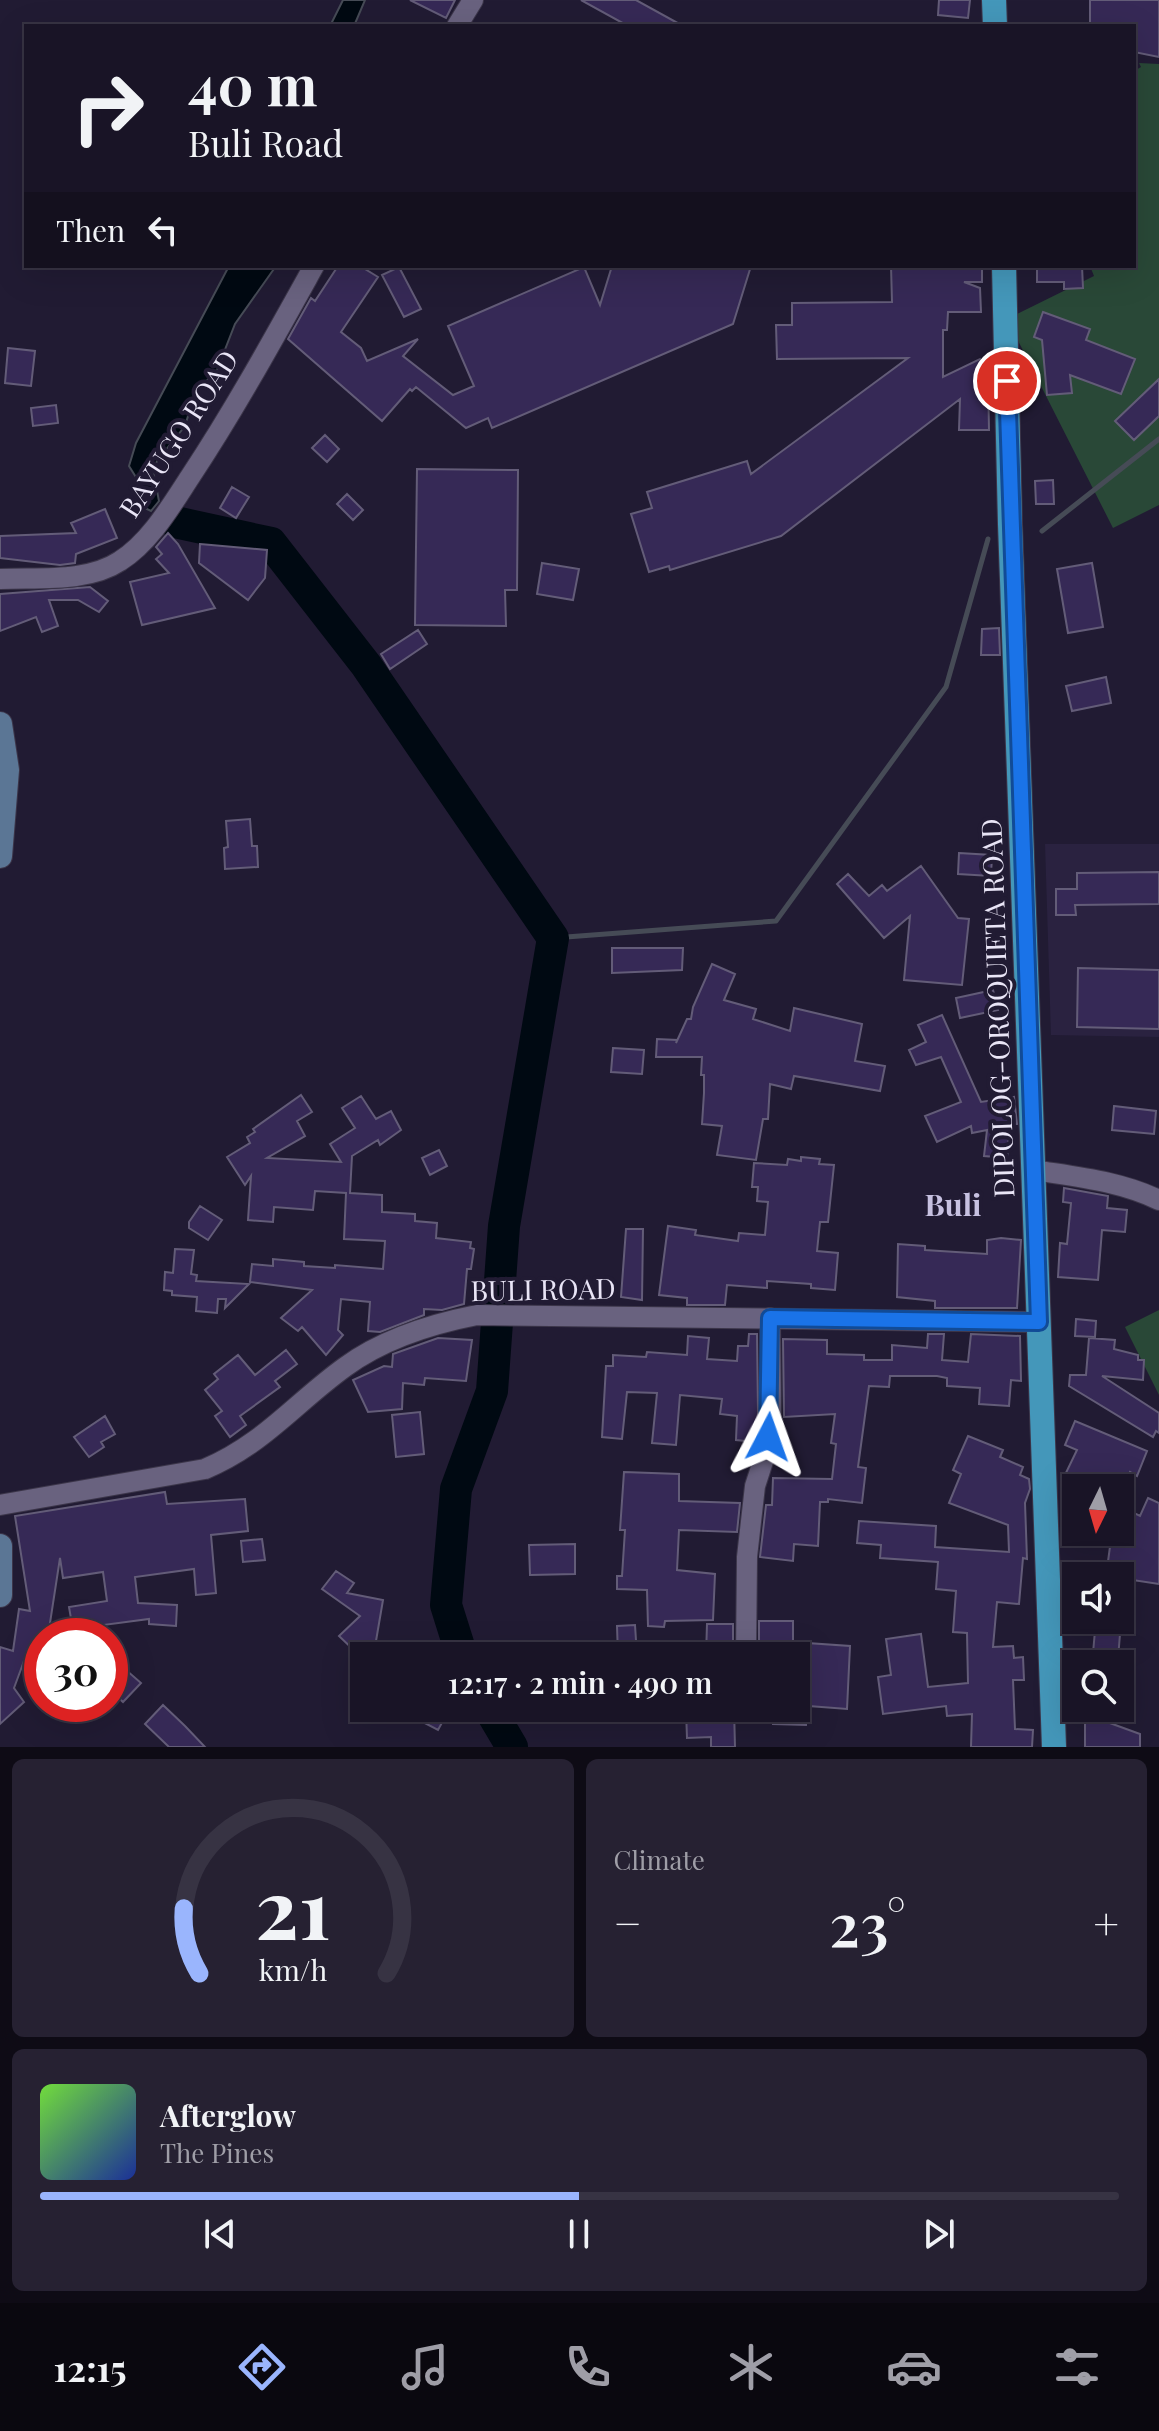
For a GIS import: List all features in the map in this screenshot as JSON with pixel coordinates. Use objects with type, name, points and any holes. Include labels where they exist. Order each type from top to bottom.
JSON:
[{"type":"highway","points":[[994,0],[995,24]]},
{"type":"highway","name":"DIPOLOG-OROQUIETA ROAD","points":[[1004,268],[1054,1747]]},
{"type":"main road","points":[[0,724],[7,770],[0,856]]},
{"type":"main road","points":[[0,1546],[0,1595]]},
{"type":"street","points":[[458,24],[473,0]]},
{"type":"street","name":"BAYUGO ROAD","points":[[0,579],[96,572],[119,562],[137,547],[170,508],[234,411],[313,268]]},
{"type":"street","points":[[1034,1170],[1104,1181],[1136,1189],[1159,1200]]},
{"type":"street","name":"BULI ROAD","points":[[0,1505],[205,1469],[229,1459],[255,1442],[344,1368],[367,1353],[439,1323],[477,1315],[1039,1322]]},
{"type":"street","points":[[746,1642],[747,1557],[753,1501],[767,1449],[771,1414],[770,1318]]},
{"type":"shaded area","points":[[343,0],[365,0],[355,24],[331,24]]},
{"type":"shaded area","points":[[228,268],[275,268],[235,324],[217,370],[195,393],[185,426],[157,461],[153,471],[159,501],[151,511],[145,508],[144,490],[129,466],[136,443]]},
{"type":"shaded area","points":[[1045,844],[1159,844],[1159,1037],[1051,1035]]},
{"type":"green space","points":[[1139,63],[1159,64],[1159,505],[1113,528],[1007,319],[1094,276],[1091,268],[1136,268],[1136,70],[1141,67]]},
{"type":"green space","points":[[1159,1310],[1159,1395],[1125,1327]]},
{"type":"building","points":[[410,0],[455,0],[446,18]]},
{"type":"building","points":[[581,0],[636,0],[679,24],[624,24]]},
{"type":"building","points":[[939,0],[970,0],[968,18],[938,15]]},
{"type":"building","points":[[1090,0],[1159,0],[1159,57],[1136,52],[1136,24],[1090,24]]},
{"type":"building","points":[[337,268],[363,268],[378,277],[341,332],[361,348],[367,361],[418,339],[403,356],[453,395],[474,386],[448,326],[582,268],[584,268],[600,305],[611,268],[750,268],[733,324],[492,428],[488,418],[466,428],[416,387],[412,391],[410,389],[382,421],[288,339],[311,298],[315,301]]},
{"type":"building","points":[[400,268],[421,309],[404,317],[382,275]]},
{"type":"building","points":[[891,268],[982,268],[982,282],[964,282],[980,288],[981,312],[948,312],[947,330],[943,330],[943,377],[980,359],[988,376],[989,430],[959,430],[960,399],[781,536],[670,570],[669,566],[649,572],[631,514],[652,508],[647,492],[747,461],[751,474],[908,358],[777,359],[776,325],[792,325],[792,303],[892,302]]},
{"type":"building","points":[[1037,268],[1082,268],[1083,288],[1064,289],[1064,282],[1037,282]]},
{"type":"building","points":[[1043,312],[1090,329],[1086,340],[1135,359],[1121,394],[1070,375],[1072,393],[1047,395],[1042,340],[1034,337]]},
{"type":"building","points":[[8,348],[35,351],[31,386],[5,383]]},
{"type":"building","points":[[1159,379],[1159,416],[1134,440],[1115,421]]},
{"type":"building","points":[[56,405],[58,423],[33,426],[31,408]]},
{"type":"building","points":[[325,435],[339,449],[327,462],[312,448]]},
{"type":"building","points":[[417,469],[518,470],[517,590],[505,590],[506,626],[415,625]]},
{"type":"building","points":[[1053,480],[1054,504],[1036,504],[1035,481]]},
{"type":"building","points":[[232,487],[249,497],[236,518],[220,508]]},
{"type":"building","points":[[347,494],[363,510],[353,520],[337,504]]},
{"type":"building","points":[[105,509],[117,538],[76,554],[75,563],[60,565],[0,558],[0,536],[76,533],[71,523]]},
{"type":"building","points":[[168,533],[178,544],[215,608],[142,625],[130,582],[169,573],[156,559],[162,554],[156,547]]},
{"type":"building","points":[[200,544],[267,550],[265,578],[248,600],[199,563]]},
{"type":"building","points":[[542,563],[579,569],[573,600],[537,594]]},
{"type":"building","points":[[1092,563],[1103,627],[1068,633],[1057,569]]},
{"type":"building","points":[[90,587],[108,601],[99,612],[78,600],[49,600],[58,626],[42,632],[36,617],[0,631],[0,594]]},
{"type":"building","points":[[999,628],[1000,655],[981,655],[982,629]]},
{"type":"building","points":[[418,630],[427,644],[390,669],[381,654]]},
{"type":"building","points":[[1106,677],[1111,703],[1072,711],[1066,686]]},
{"type":"building","points":[[250,819],[252,846],[257,846],[258,867],[225,869],[224,848],[228,847],[226,821]]},
{"type":"building","points":[[959,853],[992,855],[991,876],[958,874]]},
{"type":"building","points":[[921,866],[958,918],[969,919],[962,985],[904,980],[910,916],[884,938],[837,884],[848,874],[869,896],[882,885],[887,891]]},
{"type":"building","points":[[1159,872],[1159,904],[1075,905],[1076,915],[1056,915],[1056,889],[1077,889],[1077,873]]},
{"type":"building","points":[[612,948],[683,948],[682,970],[612,973]]},
{"type":"building","points":[[712,964],[735,974],[724,1000],[756,1009],[753,1019],[790,1031],[794,1008],[862,1024],[855,1061],[885,1066],[880,1091],[794,1076],[791,1089],[770,1084],[768,1119],[763,1119],[756,1160],[717,1155],[722,1126],[702,1124],[702,1057],[656,1057],[657,1039],[677,1040],[676,1043],[687,1019],[691,1019],[693,1007]]},
{"type":"building","points":[[1078,968],[1159,970],[1159,1029],[1077,1027]]},
{"type":"building","points":[[993,990],[998,1010],[960,1018],[956,998]]},
{"type":"building","points":[[942,1015],[981,1102],[1014,1097],[1017,1124],[1010,1125],[1007,1158],[984,1156],[987,1130],[972,1133],[971,1126],[937,1142],[925,1116],[961,1102],[941,1057],[916,1065],[909,1050],[926,1042],[918,1025]]},
{"type":"building","points":[[613,1048],[644,1050],[642,1074],[611,1072]]},
{"type":"building","points":[[301,1095],[312,1112],[297,1121],[305,1136],[267,1158],[341,1162],[330,1144],[355,1128],[342,1108],[361,1096],[376,1119],[391,1111],[401,1130],[380,1145],[378,1140],[352,1156],[350,1193],[382,1195],[382,1212],[415,1214],[415,1221],[437,1223],[436,1238],[471,1242],[470,1248],[474,1249],[471,1269],[467,1269],[464,1304],[442,1310],[424,1309],[424,1315],[380,1332],[368,1331],[370,1302],[341,1299],[338,1330],[343,1335],[326,1355],[302,1327],[298,1331],[281,1318],[312,1290],[250,1282],[252,1264],[273,1266],[273,1259],[304,1262],[304,1266],[383,1269],[385,1241],[344,1239],[346,1193],[315,1191],[313,1210],[274,1207],[273,1222],[248,1220],[251,1176],[245,1185],[227,1157],[250,1143],[247,1137],[255,1132],[253,1129]]},
{"type":"building","points":[[1114,1106],[1156,1111],[1154,1134],[1112,1130]]},
{"type":"building","points":[[439,1150],[447,1166],[430,1175],[422,1158]]},
{"type":"building","points":[[801,1157],[820,1159],[819,1164],[834,1165],[828,1222],[820,1222],[817,1251],[838,1253],[835,1290],[811,1288],[811,1284],[767,1281],[767,1288],[727,1285],[725,1305],[687,1305],[687,1298],[659,1295],[668,1226],[696,1230],[695,1235],[738,1241],[739,1233],[765,1235],[768,1202],[757,1201],[758,1187],[752,1187],[754,1163],[787,1165],[788,1159],[801,1161]]},
{"type":"building","points":[[1064,1188],[1108,1196],[1107,1208],[1127,1210],[1125,1232],[1102,1230],[1098,1280],[1058,1277],[1060,1243],[1067,1244],[1071,1203],[1063,1202]]},
{"type":"building","points":[[200,1206],[222,1220],[208,1240],[189,1228],[189,1222]]},
{"type":"building","points":[[626,1229],[643,1229],[642,1300],[621,1297]]},
{"type":"building","points":[[987,1240],[1021,1240],[1017,1308],[935,1308],[935,1301],[897,1297],[898,1244],[925,1246],[925,1250],[987,1254]]},
{"type":"building","points":[[175,1249],[194,1250],[191,1274],[197,1275],[196,1281],[249,1284],[225,1308],[226,1299],[218,1299],[217,1313],[196,1311],[197,1297],[172,1295],[172,1291],[164,1290],[165,1272],[173,1273]]},
{"type":"building","points":[[1076,1319],[1096,1321],[1095,1337],[1075,1336]]},
{"type":"building","points":[[749,1334],[757,1334],[758,1413],[755,1442],[736,1440],[737,1416],[720,1414],[722,1399],[680,1395],[676,1445],[652,1443],[657,1393],[627,1392],[622,1439],[602,1437],[606,1366],[613,1366],[613,1355],[646,1357],[647,1352],[687,1355],[688,1336],[709,1338],[707,1359],[737,1361],[738,1346],[748,1346]]},
{"type":"building","points":[[928,1334],[944,1334],[942,1360],[968,1362],[971,1334],[1020,1336],[1021,1381],[1011,1380],[1009,1406],[979,1404],[980,1388],[947,1386],[947,1378],[937,1376],[890,1376],[889,1387],[869,1386],[858,1467],[866,1468],[862,1503],[828,1499],[828,1502],[820,1502],[818,1546],[794,1544],[793,1561],[760,1557],[766,1505],[772,1505],[773,1478],[832,1479],[836,1444],[831,1443],[835,1414],[784,1417],[783,1339],[827,1340],[827,1354],[864,1355],[864,1360],[892,1360],[892,1345],[927,1348]]},
{"type":"building","points":[[438,1338],[472,1340],[466,1381],[425,1378],[424,1385],[403,1383],[402,1409],[368,1412],[353,1380],[384,1366],[392,1367],[393,1354]]},
{"type":"building","points":[[1089,1338],[1115,1340],[1114,1349],[1138,1355],[1138,1360],[1144,1360],[1143,1380],[1102,1376],[1159,1413],[1159,1433],[1156,1431],[1153,1437],[1069,1386],[1070,1375],[1086,1375]]},
{"type":"building","points":[[286,1350],[297,1364],[275,1381],[280,1387],[240,1416],[246,1425],[230,1437],[215,1416],[222,1411],[205,1390],[218,1379],[214,1374],[238,1355],[255,1375]]},
{"type":"building","points":[[420,1412],[424,1454],[396,1457],[392,1415]]},
{"type":"building","points":[[105,1416],[115,1434],[101,1442],[104,1447],[89,1457],[74,1437]]},
{"type":"building","points":[[1075,1421],[1147,1451],[1137,1476],[1130,1472],[1065,1474],[1077,1450],[1065,1445]]},
{"type":"building","points":[[968,1436],[1003,1450],[1000,1457],[1023,1467],[1020,1475],[1029,1479],[1030,1489],[1025,1503],[1027,1559],[1023,1558],[1019,1604],[997,1602],[993,1647],[1013,1646],[1014,1658],[1023,1657],[1024,1680],[1013,1680],[1015,1729],[1033,1730],[1032,1747],[971,1747],[972,1714],[947,1716],[946,1706],[883,1714],[878,1677],[891,1675],[886,1639],[921,1634],[928,1687],[968,1683],[967,1633],[953,1632],[956,1591],[936,1589],[938,1562],[880,1558],[881,1545],[857,1543],[859,1521],[936,1526],[935,1547],[1009,1552],[1008,1525],[949,1503],[961,1474],[953,1470]]},
{"type":"building","points":[[624,1472],[679,1474],[679,1501],[740,1503],[737,1532],[679,1530],[677,1570],[715,1574],[713,1620],[665,1621],[664,1627],[648,1626],[647,1590],[617,1589],[617,1576],[622,1576],[625,1530],[620,1530]]},
{"type":"building","points":[[165,1492],[167,1504],[245,1499],[248,1531],[211,1535],[216,1593],[196,1595],[194,1569],[135,1577],[138,1603],[177,1605],[176,1626],[149,1624],[149,1619],[128,1622],[128,1618],[71,1618],[69,1607],[107,1601],[103,1572],[63,1578],[60,1558],[51,1618],[24,1618],[24,1661],[14,1688],[24,1702],[0,1724],[0,1647],[13,1651],[19,1609],[30,1611],[15,1516]]},
{"type":"building","points":[[1148,1498],[1159,1503],[1159,1584],[1134,1580],[1134,1562],[1108,1562],[1110,1546],[1134,1546],[1134,1513],[1140,1516]]},
{"type":"building","points":[[262,1539],[265,1560],[243,1562],[241,1541]]},
{"type":"building","points":[[575,1544],[575,1574],[530,1575],[529,1545]]},
{"type":"building","points":[[336,1571],[354,1583],[347,1593],[383,1600],[377,1642],[350,1642],[350,1646],[339,1636],[360,1616],[322,1589]]},
{"type":"building","points":[[759,1621],[793,1621],[793,1642],[759,1642]]},
{"type":"building","points":[[707,1624],[733,1624],[733,1642],[706,1642]]},
{"type":"building","points":[[635,1625],[636,1642],[618,1642],[617,1626]]},
{"type":"building","points":[[1095,1634],[1120,1634],[1119,1650],[1093,1650]]},
{"type":"building","points":[[810,1643],[850,1646],[847,1709],[810,1706]]},
{"type":"building","points":[[128,1672],[141,1683],[128,1697]]},
{"type":"building","points":[[163,1705],[205,1747],[169,1747],[145,1724]]},
{"type":"building","points":[[423,1722],[442,1722],[438,1730]]},
{"type":"building","points":[[686,1722],[734,1722],[735,1747],[711,1747],[711,1737],[687,1738]]},
{"type":"building","points":[[773,1722],[806,1722],[806,1725]]},
{"type":"building","points":[[1085,1722],[1107,1722],[1140,1734],[1140,1747],[1085,1747]]},
{"type":"waterway","points":[[1042,531],[1159,439]]},
{"type":"waterway","points":[[175,522],[271,543],[366,665],[553,938],[504,1226],[492,1391],[456,1489],[446,1605],[458,1642]]},
{"type":"waterway","points":[[553,938],[776,921],[946,687],[988,539]]},
{"type":"waterway","points":[[497,1722],[512,1747]]},
{"type":"district","name":"Buli","points":[[953,1206]]},
{"type":"route","points":[[768,1437],[771,1414],[770,1318],[1039,1322],[1007,381]]}]
